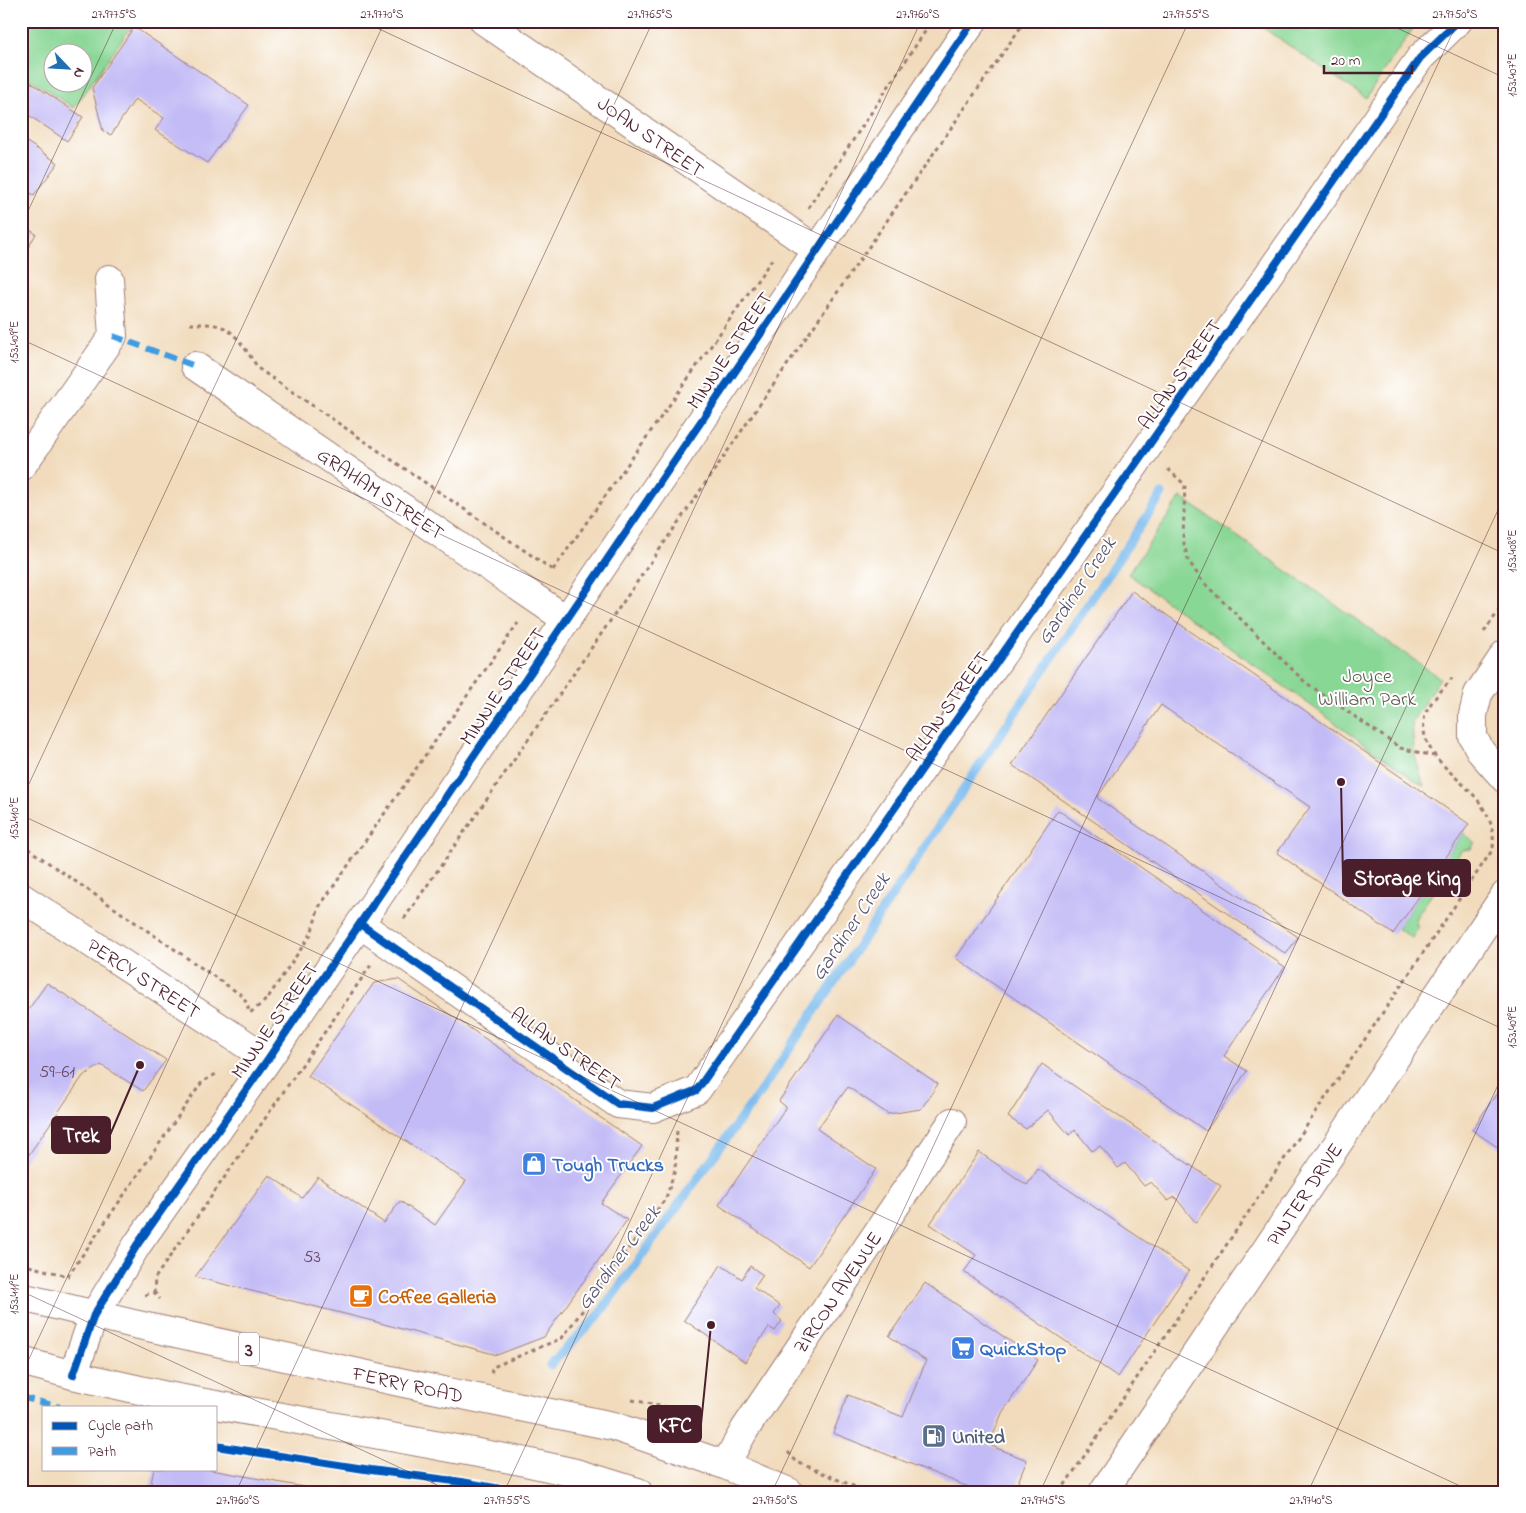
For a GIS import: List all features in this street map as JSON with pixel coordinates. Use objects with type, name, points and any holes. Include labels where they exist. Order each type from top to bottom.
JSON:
[{"type":"street","name":"JOAN STREET","points":[[484,21],[817,250]]},
{"type":"street","name":"MINNIE STREET","points":[[73,1375],[94,1315],[137,1245],[268,1059],[973,21]]},
{"type":"street","name":"ALLAN STREET","points":[[360,924],[618,1104],[652,1108],[698,1090],[1420,58],[1458,21]]},
{"type":"street","points":[[21,467],[113,336],[109,279]]},
{"type":"street","name":"GRAHAM STREET","points":[[195,366],[567,620]]},
{"type":"street","points":[[1505,654],[1478,694],[1473,714],[1473,737],[1480,752],[1505,779]]},
{"type":"street","name":"PINTER DRIVE","points":[[1103,1492],[1505,895]]},
{"type":"street","name":"PERCY STREET","points":[[21,897],[268,1059]]},
{"type":"street","name":"ZIRCON AVENUE","points":[[725,1465],[745,1429],[952,1122]]},
{"type":"street","name":"FERRY ROAD","points":[[21,1297],[94,1315],[479,1399],[614,1426],[725,1465],[789,1492]]},
{"type":"street","points":[[21,1361],[162,1395],[521,1461],[580,1474],[638,1492]]},
{"type":"path","points":[[805,213],[932,21]]},
{"type":"path","points":[[399,926],[1025,21]]},
{"type":"path","points":[[552,576],[554,570],[773,258]]},
{"type":"path","points":[[190,324],[208,324],[224,327],[238,340],[259,369],[554,570]]},
{"type":"path","points":[[1146,449],[1185,484],[1183,538],[1188,560],[1202,581],[1305,682],[1400,748],[1435,756]]},
{"type":"path","points":[[21,844],[244,997],[250,1013],[267,999],[311,934],[318,907],[518,623]]},
{"type":"path","points":[[1060,1492],[1493,849],[1494,830],[1482,804],[1435,756],[1423,729],[1427,710],[1454,674]]},
{"type":"path","points":[[145,1294],[154,1292],[155,1278],[373,962]]},
{"type":"path","points":[[21,1264],[68,1276],[202,1082],[218,1073]]},
{"type":"path","points":[[479,1399],[493,1368],[562,1338],[666,1198],[675,1170],[678,1098]]},
{"type":"path","points":[[788,1452],[797,1462],[868,1492]]},
{"type":"green space","points":[[21,21],[135,21],[92,82],[92,42],[42,42],[42,87],[21,73]]},
{"type":"green space","points":[[1253,21],[1418,21],[1366,98]]},
{"type":"green space","points":[[50,92],[85,92],[74,108]]},
{"type":"green space","name":"Joyce William Park","points":[[1181,497],[1440,678],[1412,722],[1414,752],[1424,787],[1128,574]]},
{"type":"green space","points":[[1463,833],[1475,842],[1471,849],[1462,850],[1415,919],[1418,929],[1412,938],[1397,928]]},
{"type":"building","points":[[134,27],[249,105],[207,163],[155,130],[164,118],[135,99],[111,135],[103,131],[92,88]]},
{"type":"building","points":[[21,76],[42,90],[42,92],[45,92],[83,117],[67,141],[21,110]]},
{"type":"building","points":[[21,138],[58,163],[34,195],[21,187]]},
{"type":"building","points":[[21,224],[36,234],[26,251],[21,248]]},
{"type":"building","points":[[1132,591],[1469,824],[1393,934],[1277,853],[1310,807],[1161,705],[1097,798],[1298,937],[1286,954],[1012,765]]},
{"type":"building","points":[[1058,810],[1285,967],[1224,1056],[1247,1071],[1206,1131],[956,958]]},
{"type":"building","name":"Tough Trucks","points":[[398,979],[642,1146],[601,1203],[627,1220],[544,1337],[497,1355],[369,1320],[195,1277],[269,1175],[302,1198],[318,1177],[384,1223],[400,1201],[435,1225],[466,1181],[308,1076],[374,983]]},
{"type":"building","points":[[47,983],[166,1060],[143,1091],[101,1065],[83,1076],[21,1166],[21,1020]]},
{"type":"building","points":[[838,1015],[938,1084],[921,1109],[888,1114],[848,1087],[817,1129],[876,1169],[809,1267],[719,1205],[786,1107],[779,1101]]},
{"type":"building","points":[[1042,1064],[1221,1186],[1196,1223],[1175,1197],[1168,1201],[1151,1182],[1144,1186],[1125,1163],[1118,1168],[1100,1146],[1092,1151],[1075,1130],[1069,1135],[1048,1110],[1026,1129],[1008,1117]]},
{"type":"building","points":[[1505,1081],[1505,1152],[1472,1130]]},
{"type":"building","points":[[979,1152],[1027,1185],[1038,1169],[1189,1271],[1118,1377],[964,1272],[976,1255],[930,1224]]},
{"type":"building","points":[[721,1265],[742,1279],[750,1266],[763,1275],[754,1288],[780,1306],[774,1314],[782,1321],[775,1331],[769,1327],[745,1362],[684,1320]]},
{"type":"building","points":[[925,1283],[1038,1360],[1002,1413],[989,1445],[1027,1460],[1014,1492],[981,1492],[833,1433],[848,1395],[903,1417],[926,1361],[889,1336]]},
{"type":"building","points":[[154,1470],[211,1470],[331,1492],[149,1492]]},
{"type":"waterway","name":"Gardiner Creek","points":[[550,1365],[598,1316],[763,1088],[1162,494]]},
{"type":"marked path","points":[[113,336],[195,366]]},
{"type":"marked path","points":[[21,1397],[56,1406]]},
{"type":"cycle path","points":[[73,1375],[94,1315],[137,1245],[268,1059],[973,21]]},
{"type":"cycle path","points":[[360,924],[618,1104],[653,1108],[697,1090],[1420,58],[1458,21]]},
{"type":"cycle path","points":[[218,1446],[462,1482],[517,1492]]},
{"type":"place","name":"Storage King","points":[[1341,782]]},
{"type":"place","name":"Trek","points":[[140,1065]]},
{"type":"place","name":"Tough Trucks","points":[[534,1164]]},
{"type":"place","name":"Coffee Galleria","points":[[361,1296]]},
{"type":"place","name":"KFC","points":[[711,1325]]},
{"type":"place","name":"QuickStop","points":[[963,1348]]},
{"type":"place","name":"United","points":[[934,1436]]}]
